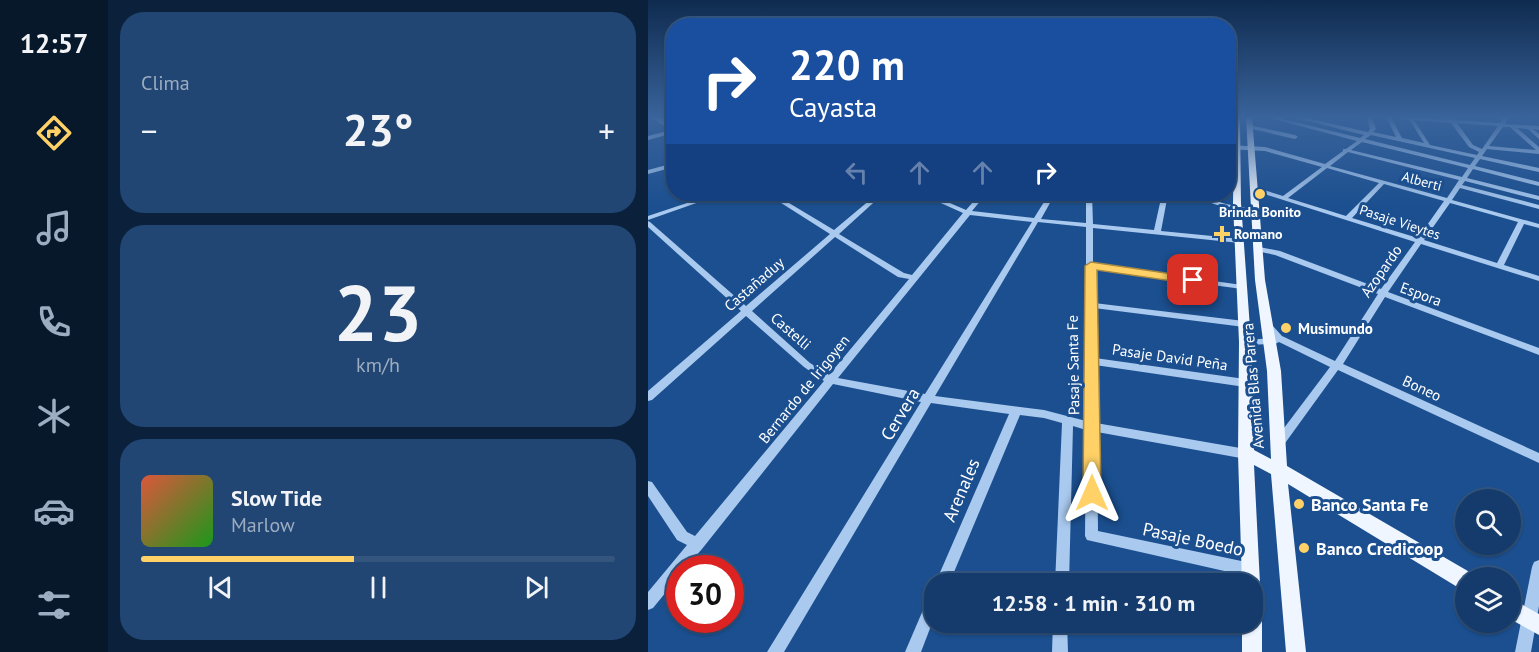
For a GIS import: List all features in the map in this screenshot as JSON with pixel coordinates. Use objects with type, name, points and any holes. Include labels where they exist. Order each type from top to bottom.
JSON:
[{"type":"main road","name":"Avenida Blas Parera","points":[[1251,147],[1261,289],[1270,334],[1279,470],[1296,652]]},
{"type":"main road","name":"Avenida Blas Parera","points":[[1236,184],[1245,342],[1246,454],[1251,573]]},
{"type":"main road","points":[[1246,454],[1279,470],[1455,574]]},
{"type":"main road","points":[[1521,614],[1534,622]]},
{"type":"main road","points":[[1252,633],[1252,652]]},
{"type":"street","name":"Alberti","points":[[1253,147],[1539,226]]},
{"type":"street","points":[[1285,198],[1349,147]]},
{"type":"street","points":[[1390,147],[1539,184]]},
{"type":"street","points":[[1434,147],[1482,152],[1539,151]]},
{"type":"street","points":[[1474,147],[1539,170]]},
{"type":"street","name":"Azopardo","points":[[1279,443],[1337,365],[1382,294],[1485,147]]},
{"type":"street","points":[[1345,150],[1539,207]]},
{"type":"street","points":[[648,172],[666,167]]},
{"type":"street","points":[[1348,218],[1383,182]]},
{"type":"street","points":[[1461,183],[1539,198]]},
{"type":"street","name":"Pasaje Vieytes","points":[[1254,189],[1539,279]]},
{"type":"street","points":[[648,218],[698,201]]},
{"type":"street","points":[[781,201],[901,275],[913,278]]},
{"type":"street","name":"Castañaduy","points":[[648,397],[872,201]]},
{"type":"street","points":[[941,201],[968,213],[1240,241]]},
{"type":"street","name":"Bernardo de Irigoyen","points":[[648,603],[977,201]]},
{"type":"street","name":"Cervera","points":[[775,652],[1048,201]]},
{"type":"street","name":"Pasaje Santa Fe","points":[[1089,201],[1092,536]]},
{"type":"street","points":[[1157,232],[1164,201]]},
{"type":"street","points":[[1211,201],[1257,212]]},
{"type":"street","points":[[1500,267],[1522,221]]},
{"type":"street","name":"Castelli","points":[[648,223],[807,365],[830,380],[928,399],[1044,414],[1092,427],[1246,454]]},
{"type":"street","name":"Espora","points":[[1259,249],[1277,253],[1539,352]]},
{"type":"street","points":[[1091,266],[1242,287]]},
{"type":"street","points":[[1090,304],[1244,324]]},
{"type":"street","name":"Boneo","points":[[1270,334],[1539,458]]},
{"type":"street","name":"Boneo","points":[[1245,342],[1270,334],[1292,345]]},
{"type":"street","name":"Pasaje David Peña","points":[[1091,361],[1245,383]]},
{"type":"street","name":"Arenales","points":[[947,573],[1016,411]]},
{"type":"street","name":"Pasaje Santa Fe","points":[[1062,573],[1068,422]]},
{"type":"street","points":[[648,486],[682,536],[697,544]]},
{"type":"street","name":"Pasaje Boedo","points":[[1092,536],[1235,573]]},
{"type":"street","points":[[1523,652],[1534,622],[1539,567]]},
{"type":"street","points":[[913,652],[924,625]]},
{"type":"street","points":[[1060,633],[1060,652]]},
{"type":"place","name":"Brinda Bonito","points":[[1260,194]]},
{"type":"place","name":"Romano","points":[[1222,234]]},
{"type":"place","name":"Musimundo","points":[[1286,328]]},
{"type":"place","name":"Banco Santa Fe","points":[[1299,504]]},
{"type":"place","name":"Banco Credicoop","points":[[1304,548]]},
{"type":"route","points":[[1092,493],[1091,266],[1193,280]]}]
